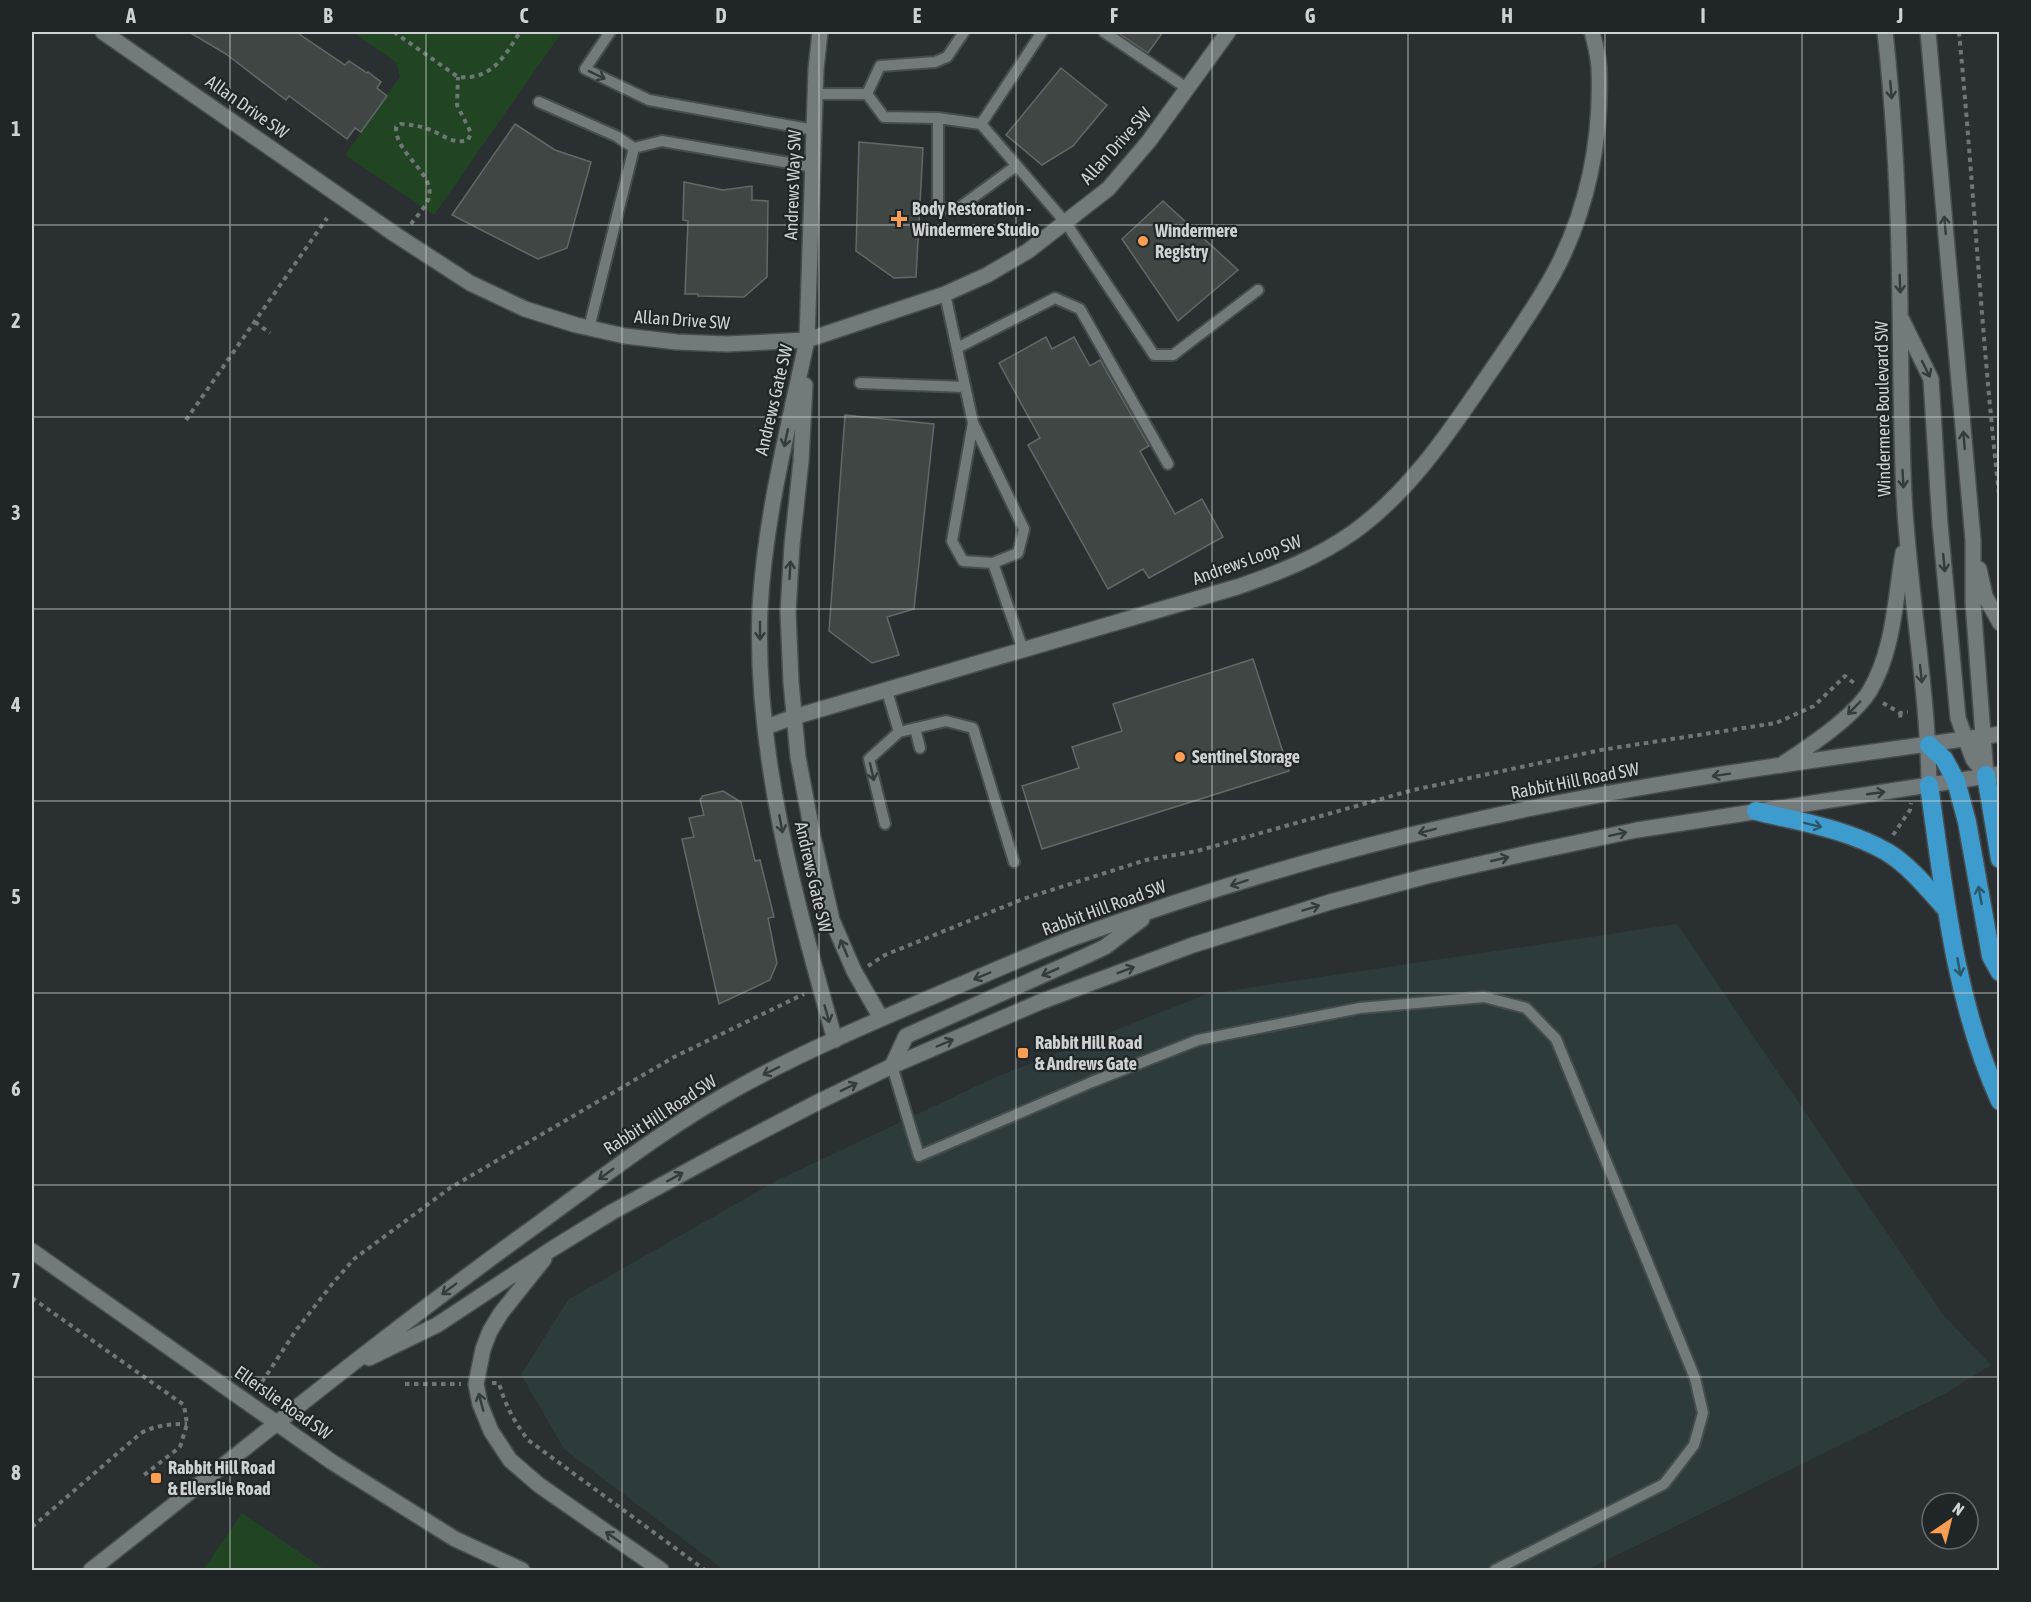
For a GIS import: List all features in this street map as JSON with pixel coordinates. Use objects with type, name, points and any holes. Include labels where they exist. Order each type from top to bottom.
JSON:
[{"type":"highway","points":[[1929,745],[1944,759],[1956,781],[1967,822],[1991,956],[2000,972]]},
{"type":"highway","points":[[1993,775],[2000,859]]},
{"type":"highway","points":[[1929,785],[1947,910],[1972,1031],[1984,1067],[2000,1101]]},
{"type":"highway","points":[[1756,811],[1844,832],[1889,853],[1920,880],[1947,910]]},
{"type":"main road","name":"Allan Drive SW","points":[[103,32],[470,283],[525,309],[589,328],[625,336],[677,342],[727,344],[807,340],[945,294],[1028,251],[1108,189],[1149,141],[1228,32]]},
{"type":"main road","name":"Andrews Way SW","points":[[807,340],[815,94],[820,32]]},
{"type":"main road","name":"Andrews Loop SW","points":[[766,727],[1279,573],[1355,531],[1385,506],[1424,465],[1453,427],[1531,311],[1554,273],[1576,225],[1590,177],[1599,124],[1599,65],[1592,32]]},
{"type":"main road","name":"Windermere Boulevard SW","points":[[1885,32],[1892,95],[1900,317],[1901,437],[1906,535],[1929,745],[1929,785]]},
{"type":"main road","points":[[1928,32],[1973,540],[1973,602],[1984,736],[1993,775]]},
{"type":"main road","points":[[1900,317],[1930,379],[1940,524],[1958,718],[1973,759],[1993,775]]},
{"type":"main road","name":"Andrews Gate SW","points":[[807,340],[801,460],[788,612],[798,757],[832,920],[854,971],[881,1018]]},
{"type":"main road","name":"Andrews Gate SW","points":[[807,340],[770,511],[760,608],[760,690],[773,780],[793,882],[835,1040]]},
{"type":"main road","points":[[1779,766],[1821,739],[1868,694],[1887,650],[1906,535]]},
{"type":"main road","points":[[1973,540],[1985,596],[2000,623]]},
{"type":"main road","name":"Rabbit Hill Road SW","points":[[91,1570],[340,1372],[469,1273],[690,1116],[742,1085],[881,1018],[1069,940],[1260,876],[1361,848],[1460,823],[1669,783],[2000,734]]},
{"type":"main road","name":"Rabbit Hill Road SW","points":[[340,1372],[437,1325],[612,1212],[818,1102],[892,1066],[1073,990],[1193,945],[1330,902],[1427,876],[1542,850],[1637,830],[1993,775]]},
{"type":"main road","points":[[892,1066],[906,1036],[1105,947],[1155,910]]},
{"type":"main road","points":[[552,1249],[501,1313],[490,1331],[483,1348],[476,1383],[480,1404],[491,1431],[510,1460],[539,1485],[661,1570]]},
{"type":"main road","name":"Ellerslie Road SW","points":[[32,1251],[332,1462],[455,1539],[522,1570]]},
{"type":"lane","points":[[610,32],[585,69],[649,100],[814,130]]},
{"type":"lane","points":[[867,94],[880,66],[935,62],[947,57],[964,32]]},
{"type":"lane","points":[[981,124],[1042,32]]},
{"type":"lane","points":[[1104,32],[1188,89]]},
{"type":"lane","points":[[815,94],[867,94]]},
{"type":"lane","points":[[867,94],[884,117],[938,118],[981,124],[1066,223],[1154,355],[1173,355],[1258,290]]},
{"type":"lane","points":[[539,102],[616,136],[634,147],[662,141],[813,168]]},
{"type":"lane","points":[[938,118],[938,207],[956,210],[1016,166]]},
{"type":"lane","points":[[589,328],[634,147]]},
{"type":"lane","points":[[945,294],[973,423],[1024,529],[1018,553],[993,563],[963,561],[952,541],[973,423]]},
{"type":"lane","points":[[957,348],[1055,298],[1080,309],[1168,464]]},
{"type":"lane","points":[[860,383],[965,387]]},
{"type":"lane","points":[[993,563],[1023,650]]},
{"type":"lane","points":[[887,691],[899,732]]},
{"type":"lane","points":[[885,824],[869,759],[899,732],[946,721],[973,728],[1014,862]]},
{"type":"lane","points":[[915,728],[920,748]]},
{"type":"lane","points":[[892,1066],[919,1156],[1198,1040],[1360,1008],[1484,997],[1526,1008],[1556,1039],[1695,1378],[1703,1413],[1694,1445],[1664,1484],[1495,1570]]},
{"type":"path","points":[[394,32],[458,77],[470,78],[487,72],[505,55],[520,32]]},
{"type":"path","points":[[1959,32],[1980,303],[2000,503]]},
{"type":"path","points":[[396,234],[408,228],[429,198],[426,179],[408,157],[396,136],[396,127],[401,124],[416,125],[451,140],[461,142],[468,140],[471,133],[457,105],[458,77]]},
{"type":"path","points":[[186,420],[327,218]]},
{"type":"path","points":[[255,322],[270,333]]},
{"type":"path","points":[[854,971],[885,955],[1023,899],[1146,860],[1197,851],[1413,790],[1601,750],[1776,723],[1814,706],[1845,676],[1857,686]]},
{"type":"path","points":[[1900,713],[1901,722]]},
{"type":"path","points":[[1891,839],[1910,810],[1911,802]]},
{"type":"path","points":[[262,1382],[297,1329],[354,1259],[450,1188],[675,1057],[820,987]]},
{"type":"path","points":[[32,1298],[184,1405],[187,1424],[180,1447],[144,1475]]},
{"type":"path","points":[[499,1383],[503,1399],[512,1418],[528,1440],[705,1570]]},
{"type":"path","points":[[405,1384],[468,1384]]},
{"type":"path","points":[[32,1527],[141,1434],[152,1427],[187,1424]]},
{"type":"shaded area","points":[[1677,924],[1943,1315],[1991,1365],[1946,1393],[1587,1570],[724,1570],[564,1449],[521,1374],[569,1299],[778,1180],[996,1077],[1207,994]]},
{"type":"green space","points":[[352,32],[562,32],[434,215],[345,155],[400,77],[396,62]]},
{"type":"green space","points":[[242,1513],[325,1570],[203,1570]]},
{"type":"building","points":[[189,32],[296,32],[345,65],[349,61],[368,72],[381,82],[377,88],[387,96],[361,132],[355,128],[347,139],[289,96],[286,100],[226,54]]},
{"type":"building","points":[[1117,32],[1163,32],[1148,53]]},
{"type":"building","points":[[1061,68],[1107,105],[1073,146],[1042,165],[1006,135]]},
{"type":"building","points":[[515,124],[555,150],[591,162],[567,248],[538,259],[452,215]]},
{"type":"building","points":[[859,142],[923,148],[916,277],[894,278],[856,251]]},
{"type":"building","points":[[684,182],[723,190],[752,186],[752,200],[768,201],[767,277],[744,297],[685,294],[688,221],[683,220]]},
{"type":"building","points":[[1163,201],[1238,270],[1178,321],[1122,239]]},
{"type":"building","points":[[1046,337],[1052,349],[1074,337],[1090,366],[1100,360],[1149,446],[1140,451],[1175,514],[1202,499],[1223,537],[1149,578],[1143,569],[1108,589],[1028,445],[1040,438],[999,363]]},
{"type":"building","points":[[845,415],[934,424],[914,609],[887,617],[899,655],[872,663],[829,631]]},
{"type":"building","name":"Sentinel Storage","points":[[1253,659],[1289,771],[1042,849],[1022,786],[1079,768],[1072,747],[1122,731],[1113,704]]},
{"type":"building","points":[[723,791],[741,802],[755,861],[760,860],[774,917],[768,918],[777,963],[770,980],[719,1004],[682,839],[694,837],[689,818],[704,815],[700,799],[702,796]]},
{"type":"place","name":"Body Restoration - Windermere Studio","points":[[899,219]]},
{"type":"place","name":"Windermere Registry","points":[[1143,241]]},
{"type":"place","name":"Sentinel Storage","points":[[1180,757]]},
{"type":"place","name":"Rabbit Hill Road & Andrews Gate","points":[[1023,1053]]},
{"type":"place","name":"Rabbit Hill Road & Ellerslie Road","points":[[156,1478]]}]
